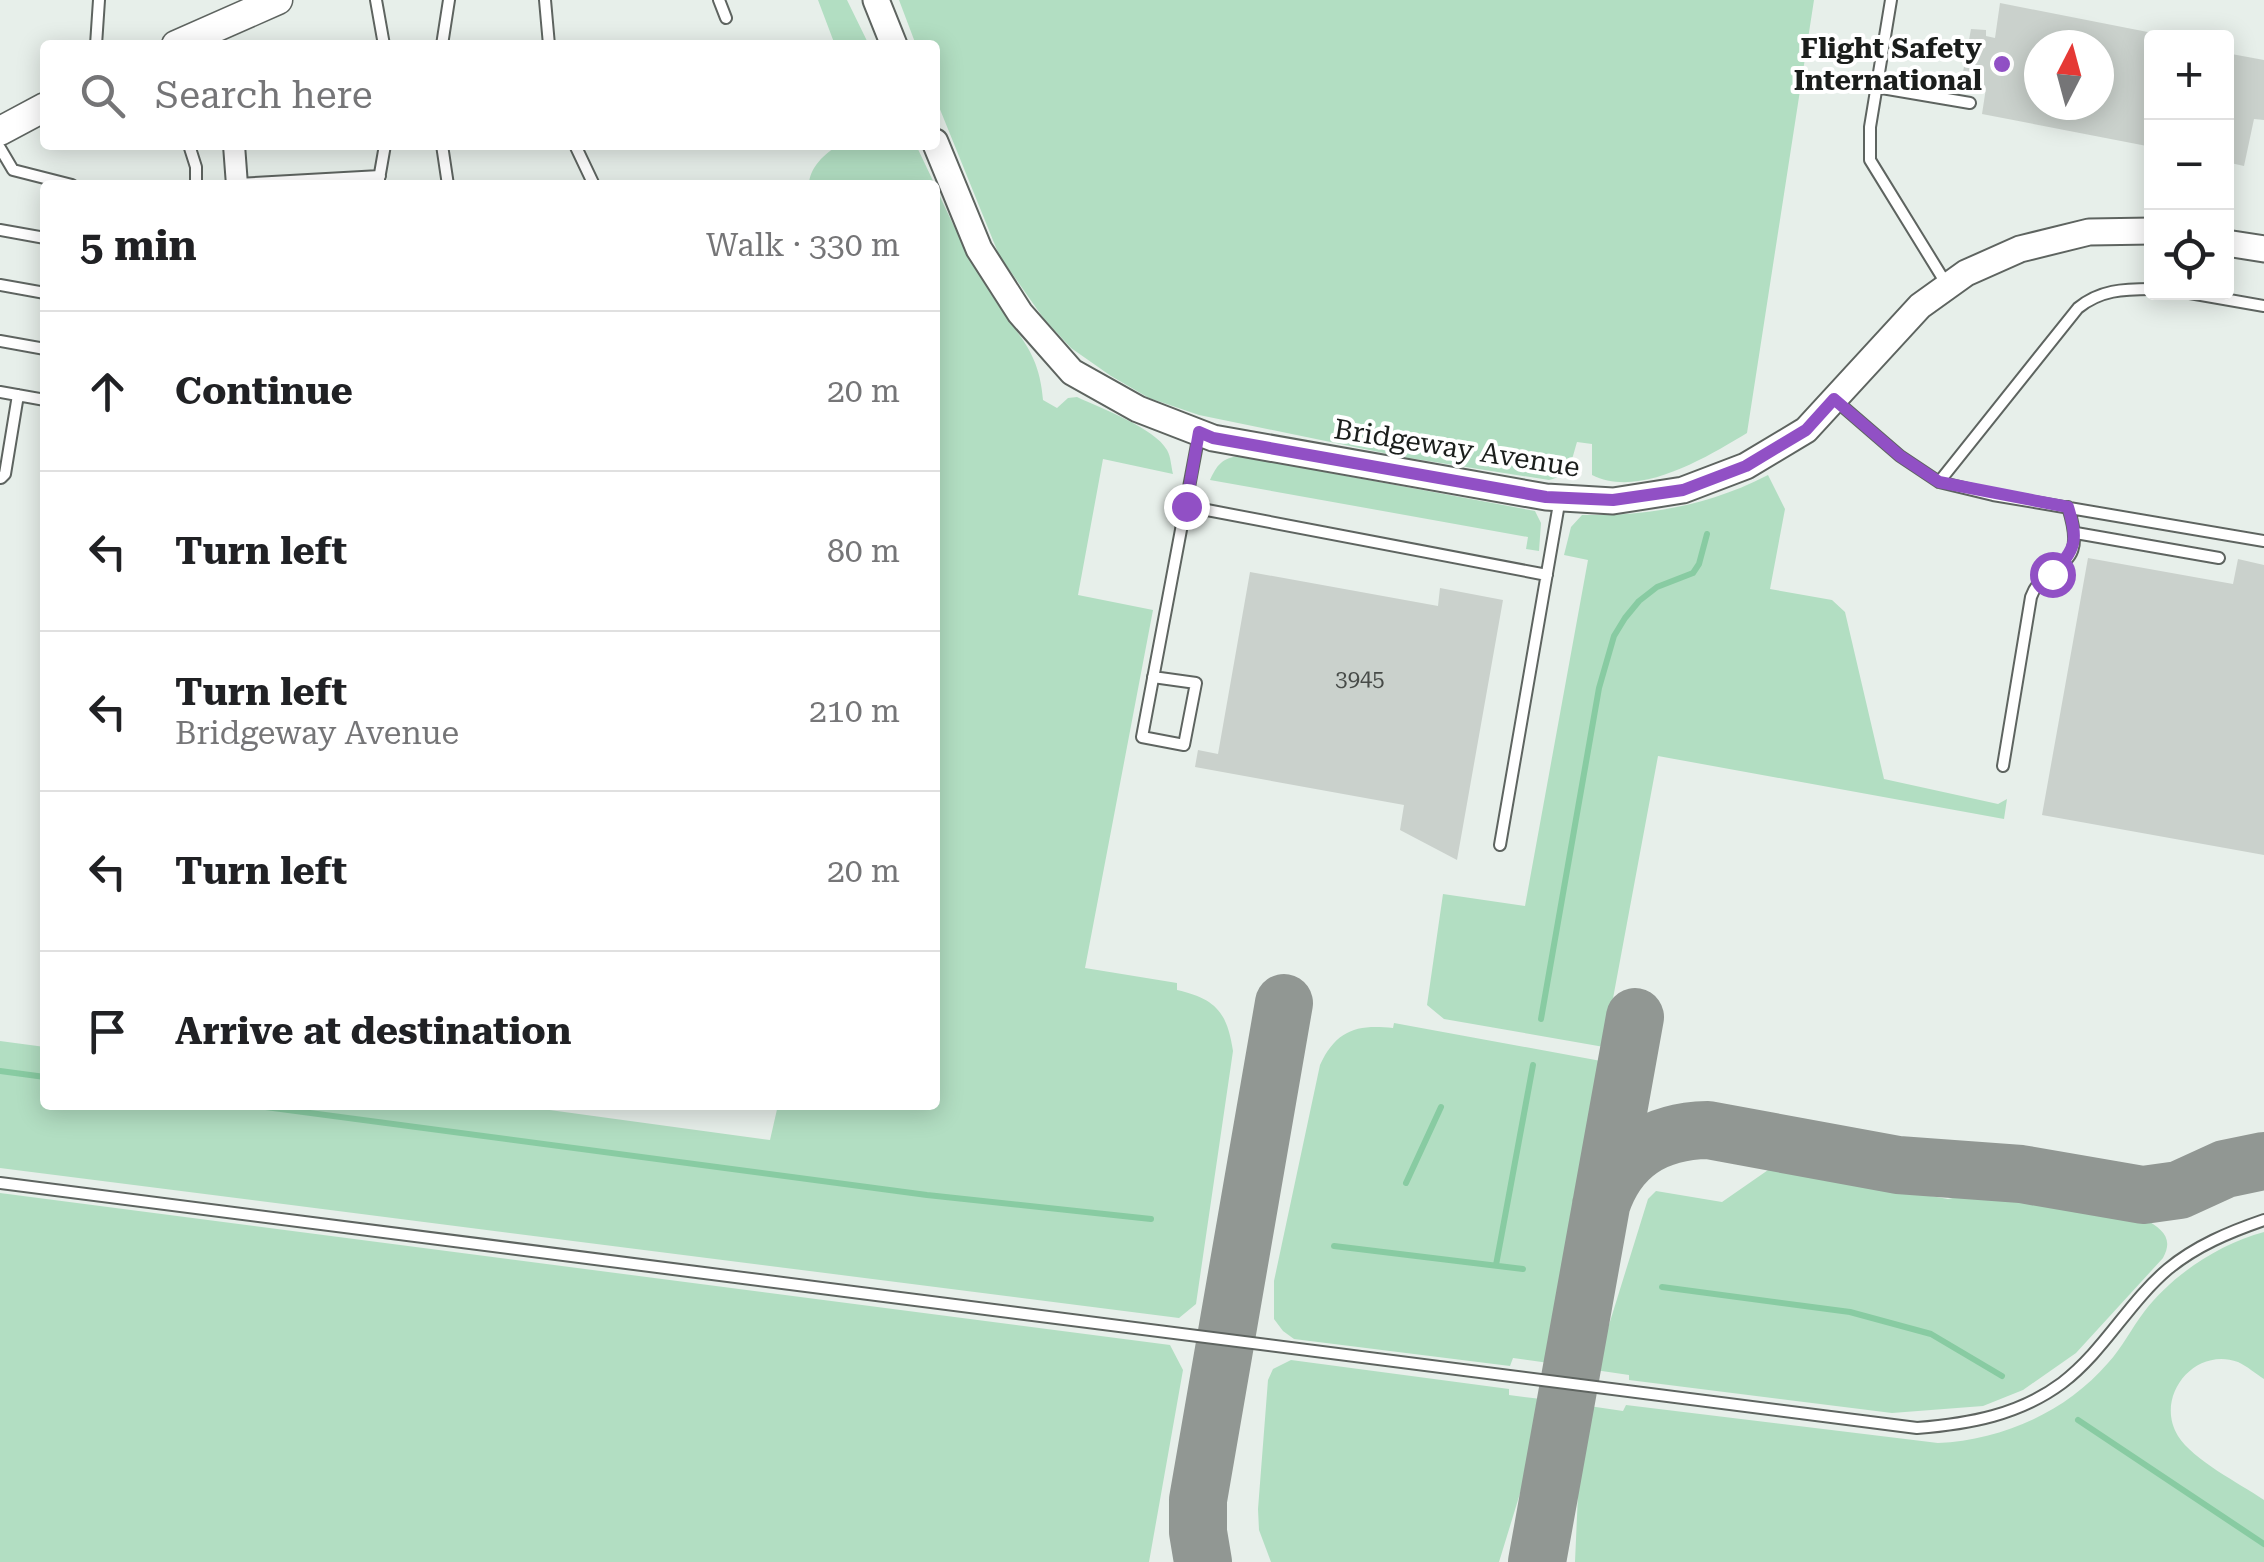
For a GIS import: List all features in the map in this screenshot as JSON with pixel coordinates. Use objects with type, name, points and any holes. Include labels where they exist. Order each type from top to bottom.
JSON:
[{"type":"main road","points":[[190,40],[228,26],[278,0]]},
{"type":"main road","points":[[0,131],[40,110]]},
{"type":"street","points":[[876,0],[892,40]]},
{"type":"street","points":[[234,150],[237,180]]},
{"type":"street","name":"Bridgeway Avenue","points":[[938,150],[979,248],[1020,313],[1072,372],[1138,409],[1232,441],[1560,498],[1613,500],[1683,490],[1746,466],[1806,430],[1920,306],[1966,273],[2020,248],[2090,232],[2144,231]]},
{"type":"street","points":[[2234,244],[2264,250]]},
{"type":"lane","points":[[96,40],[99,0]]},
{"type":"lane","points":[[376,0],[383,40]]},
{"type":"lane","points":[[443,40],[449,0]]},
{"type":"lane","points":[[545,0],[549,40]]},
{"type":"lane","points":[[719,0],[726,18]]},
{"type":"lane","points":[[1890,0],[1870,127],[1870,160],[1947,286]]},
{"type":"lane","points":[[1876,87],[1970,104]]},
{"type":"lane","points":[[0,148],[13,170],[52,180]]},
{"type":"lane","points":[[191,150],[196,180]]},
{"type":"lane","points":[[379,180],[384,150]]},
{"type":"lane","points":[[443,150],[447,180]]},
{"type":"lane","points":[[576,150],[592,180]]},
{"type":"lane","points":[[0,230],[40,237]]},
{"type":"lane","points":[[0,284],[40,291]]},
{"type":"lane","points":[[1939,482],[2078,308],[2094,295],[2144,289]]},
{"type":"lane","points":[[2230,300],[2264,306]]},
{"type":"lane","points":[[0,341],[40,348]]},
{"type":"lane","points":[[0,392],[40,399]]},
{"type":"lane","points":[[1,478],[18,395]]},
{"type":"lane","points":[[1834,399],[1900,456],[1939,482],[2068,507],[2263,537]]},
{"type":"lane","points":[[1154,676],[1196,683],[1184,745],[1142,738],[1199,432]]},
{"type":"lane","points":[[1500,845],[1560,498]]},
{"type":"lane","points":[[1186,506],[1547,575]]},
{"type":"lane","points":[[2003,766],[2031,597],[2035,586],[2070,555],[2076,534],[2068,507]]},
{"type":"lane","points":[[2076,534],[2219,558]]},
{"type":"lane","points":[[0,1183],[1916,1428],[1992,1418],[2028,1404],[2061,1384],[2089,1360],[2166,1271],[2197,1248],[2264,1220]]},
{"type":"green space","points":[[818,0],[847,0],[867,40],[833,40]]},
{"type":"green space","points":[[899,0],[1814,0],[1747,433],[1672,472],[1630,482],[1592,475],[1592,444],[1577,442],[1566,471],[1549,480],[1403,457],[1199,415],[1149,398],[1071,348],[1044,319],[999,255],[940,109],[940,40],[914,40]]},
{"type":"green space","points":[[918,150],[933,180],[810,180],[828,152]]},
{"type":"green space","points":[[940,197],[977,270],[1032,356],[1043,400],[1057,408],[1068,398],[1077,397],[1112,413],[1151,434],[1161,442],[1170,459],[1173,474],[1103,459],[1078,595],[1153,610],[1085,968],[1177,983],[1177,990],[1201,998],[1217,1009],[1227,1026],[1233,1051],[1196,1304],[1179,1318],[0,1168],[0,1041],[40,1046],[40,1110],[550,1110],[770,1140],[777,1110],[940,1110]]},
{"type":"green space","points":[[1239,456],[1535,511],[1541,523],[1539,551],[1526,549],[1528,537],[1210,480],[1221,463]]},
{"type":"green space","points":[[1768,475],[1785,509],[1770,589],[1832,600],[1845,612],[1884,779],[1998,804],[2007,799],[2004,819],[1658,756],[1604,1047],[1444,1019],[1427,1005],[1443,894],[1525,906],[1588,560],[1564,555],[1571,527],[1582,515],[1630,514],[1677,507]]},
{"type":"green space","points":[[1394,1023],[1601,1061],[1549,1363],[1513,1358],[1510,1366],[1294,1339],[1274,1319],[1274,1281],[1320,1065],[1333,1044],[1349,1032],[1369,1027],[1393,1028]]},
{"type":"green space","points":[[1771,1168],[1948,1199],[1981,1192],[2145,1219],[2164,1235],[2166,1251],[2076,1353],[2023,1390],[1983,1406],[1892,1413],[1629,1380],[1629,1375],[1595,1370],[1648,1199],[1656,1191],[1722,1202]]},
{"type":"green space","points":[[0,1193],[1170,1345],[1183,1370],[1149,1562],[0,1562]]},
{"type":"green space","points":[[2264,1232],[2264,1379],[2238,1362],[2207,1361],[2182,1378],[2171,1406],[2172,1421],[2185,1445],[2264,1500],[2264,1562],[1575,1562],[1579,1471],[1589,1406],[1623,1411],[1626,1405],[1938,1443],[1986,1436],[2031,1420],[2073,1396],[2113,1357],[2144,1312],[2168,1286],[2214,1253]]},
{"type":"green space","points":[[1291,1360],[1509,1389],[1509,1395],[1541,1399],[1533,1451],[1499,1562],[1271,1562],[1259,1530],[1258,1509],[1268,1380],[1273,1369]]},
{"type":"building","name":"Flight Safety International","points":[[2000,3],[2144,31],[2144,145],[1982,114],[1986,88],[1961,83],[1971,29],[1986,30],[1986,36],[1995,38]]},
{"type":"building","points":[[2234,54],[2264,60],[2264,120],[2254,119],[2244,166],[2234,164]]},
{"type":"building","points":[[2088,558],[2233,584],[2238,559],[2264,565],[2264,855],[2042,815]]},
{"type":"building","points":[[1250,572],[1438,606],[1440,588],[1503,600],[1457,860],[1400,830],[1404,805],[1195,767],[1198,750],[1218,754]]},
{"type":"waterway","points":[[1541,1019],[1599,688],[1614,636],[1639,601],[1657,587],[1693,573],[1707,534]]},
{"type":"waterway","points":[[1496,1265],[1533,1065]]},
{"type":"waterway","points":[[0,1071],[40,1076]]},
{"type":"waterway","points":[[1406,1183],[1441,1107]]},
{"type":"waterway","points":[[288,1110],[927,1195],[1151,1219]]},
{"type":"waterway","points":[[1334,1246],[1523,1269]]},
{"type":"waterway","points":[[1662,1287],[1850,1312],[1931,1334],[2002,1376]]},
{"type":"waterway","points":[[2078,1420],[2264,1544]]},
{"type":"taxiway","points":[[1203,1562],[1198,1500],[1284,1003]]},
{"type":"taxiway","points":[[1537,1562],[1635,1017]]},
{"type":"taxiway","points":[[1601,1205],[1608,1187],[1628,1159],[1655,1141],[1689,1131],[1708,1130],[1898,1165],[2021,1174],[2143,1195],[2179,1190],[2225,1169],[2264,1161]]},
{"type":"place","name":"Flight Safety International","points":[[2002,64]]},
{"type":"route","points":[[1186,506],[1199,432],[1213,438],[1546,497],[1613,500],[1683,490],[1746,466],[1806,430],[1834,399],[1900,456],[1939,482],[2068,507],[2076,534],[2070,555],[2052,574]]}]
